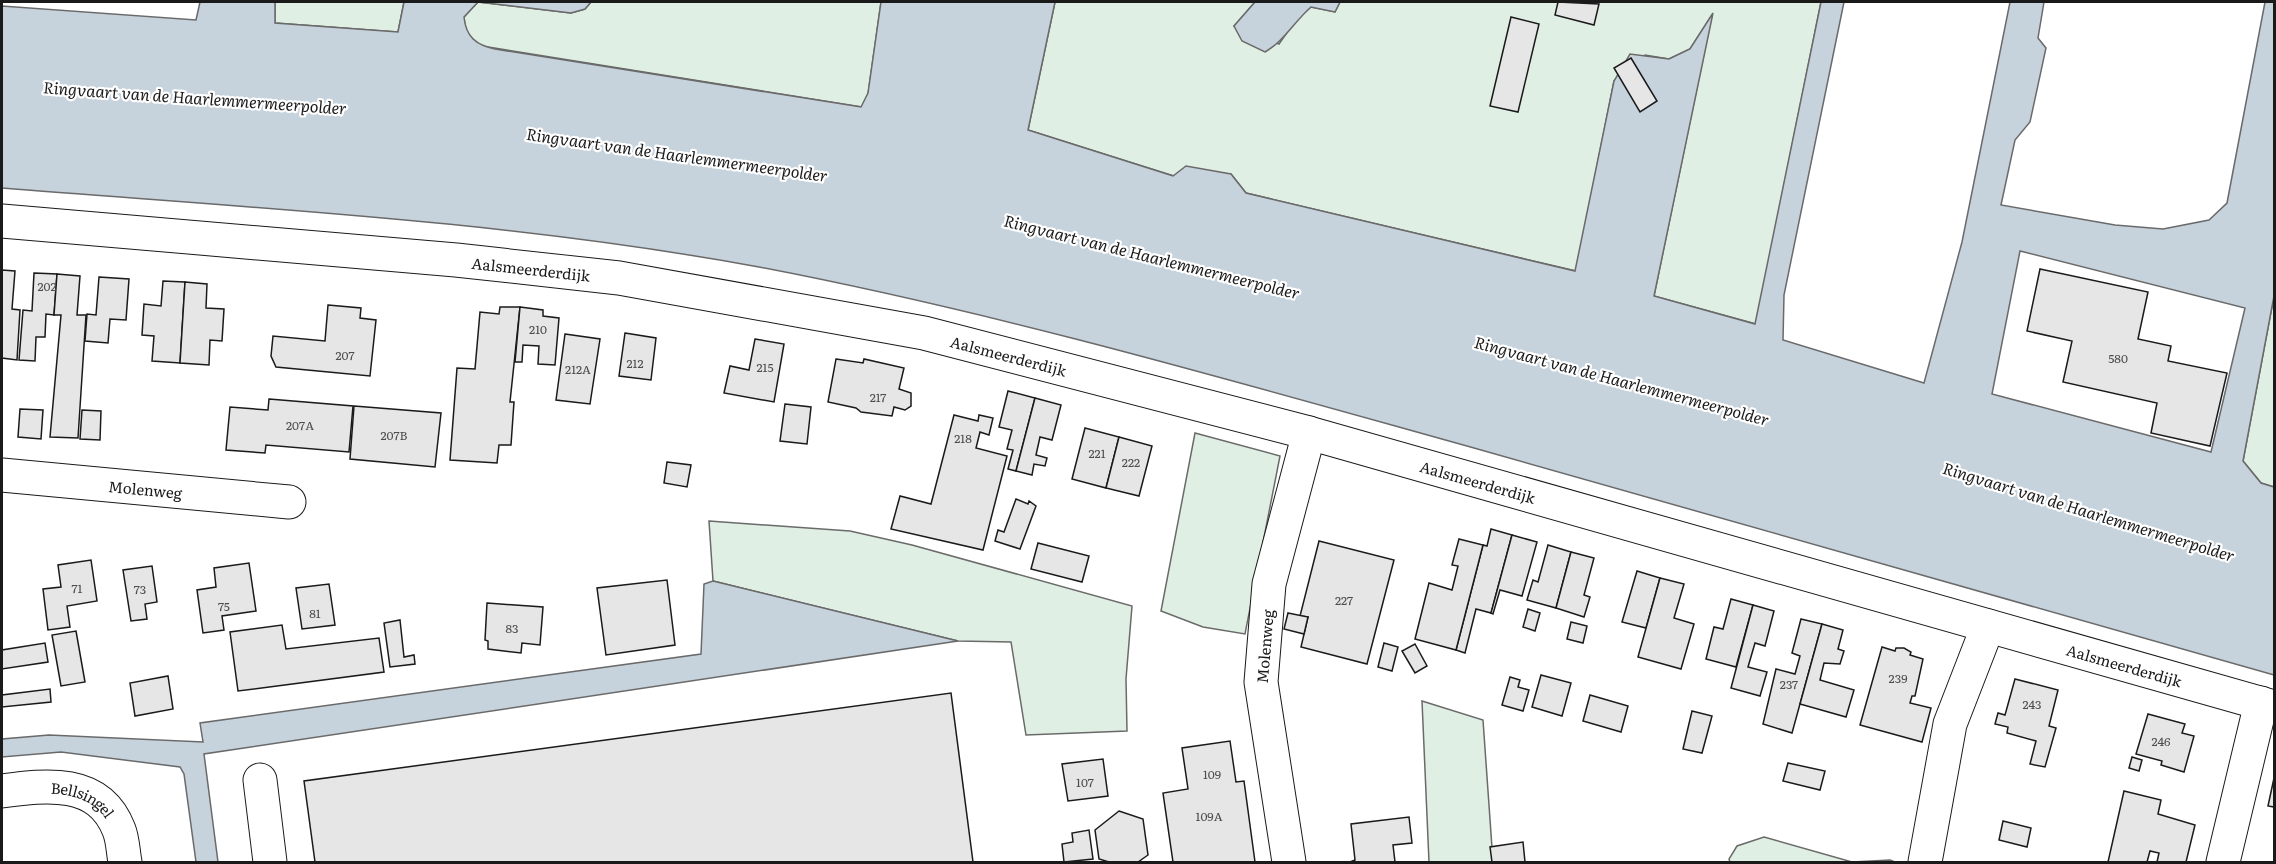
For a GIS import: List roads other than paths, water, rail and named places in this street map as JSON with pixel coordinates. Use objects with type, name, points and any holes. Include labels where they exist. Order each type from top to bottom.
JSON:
[{"type":"street","name":"Aalsmeerderdijk","points":[[2,220],[456,260],[620,278],[924,333],[1309,433],[2268,705],[2223,862]]},
{"type":"street","name":"Molenweg","points":[[1289,862],[1261,682],[1269,584],[1309,433]]},
{"type":"street","name":"Molenweg","points":[[2,475],[289,502]]},
{"type":"street","points":[[1925,859],[1950,724],[1989,626]]},
{"type":"street","points":[[260,780],[270,862]]},
{"type":"street","name":"Bellsingel","points":[[2,791],[46,785],[80,789],[107,809],[120,831],[125,862]]},
{"type":"water","name":"Ringvaart van de Haarlemmermeerpolder","points":[[200,2],[275,2],[275,23],[398,32],[404,2],[478,2],[464,17],[467,30],[477,42],[495,49],[861,107],[868,93],[881,2],[1055,2],[1028,130],[1173,176],[1186,166],[1231,174],[1246,193],[1575,271],[1614,81],[1630,54],[1669,59],[1690,49],[1713,13],[1654,296],[1755,324],[1821,2],[1844,2],[1784,295],[1783,340],[1924,383],[1962,242],[2010,2],[2044,2],[2038,38],[2046,48],[2030,122],[2015,140],[2001,205],[2115,225],[2163,229],[2209,220],[2227,203],[2265,2],[2274,2],[2274,296],[2243,461],[2261,483],[2274,487],[2274,675],[1207,374],[1029,327],[849,285],[665,251],[476,227],[2,188],[2,6],[196,20]],"holes":[[[2020,251],[2245,308],[2211,452],[1992,394]]]},
{"type":"water","points":[[478,2],[591,2],[585,9],[571,13]]},
{"type":"water","points":[[1255,2],[1340,2],[1335,12],[1311,7],[1278,42],[1265,52],[1242,41],[1234,26]]},
{"type":"water","points":[[713,581],[958,641],[204,754],[218,862],[196,862],[184,774],[180,767],[61,752],[2,757],[2,739],[49,735],[203,742],[200,723],[701,654],[704,584]]}]
